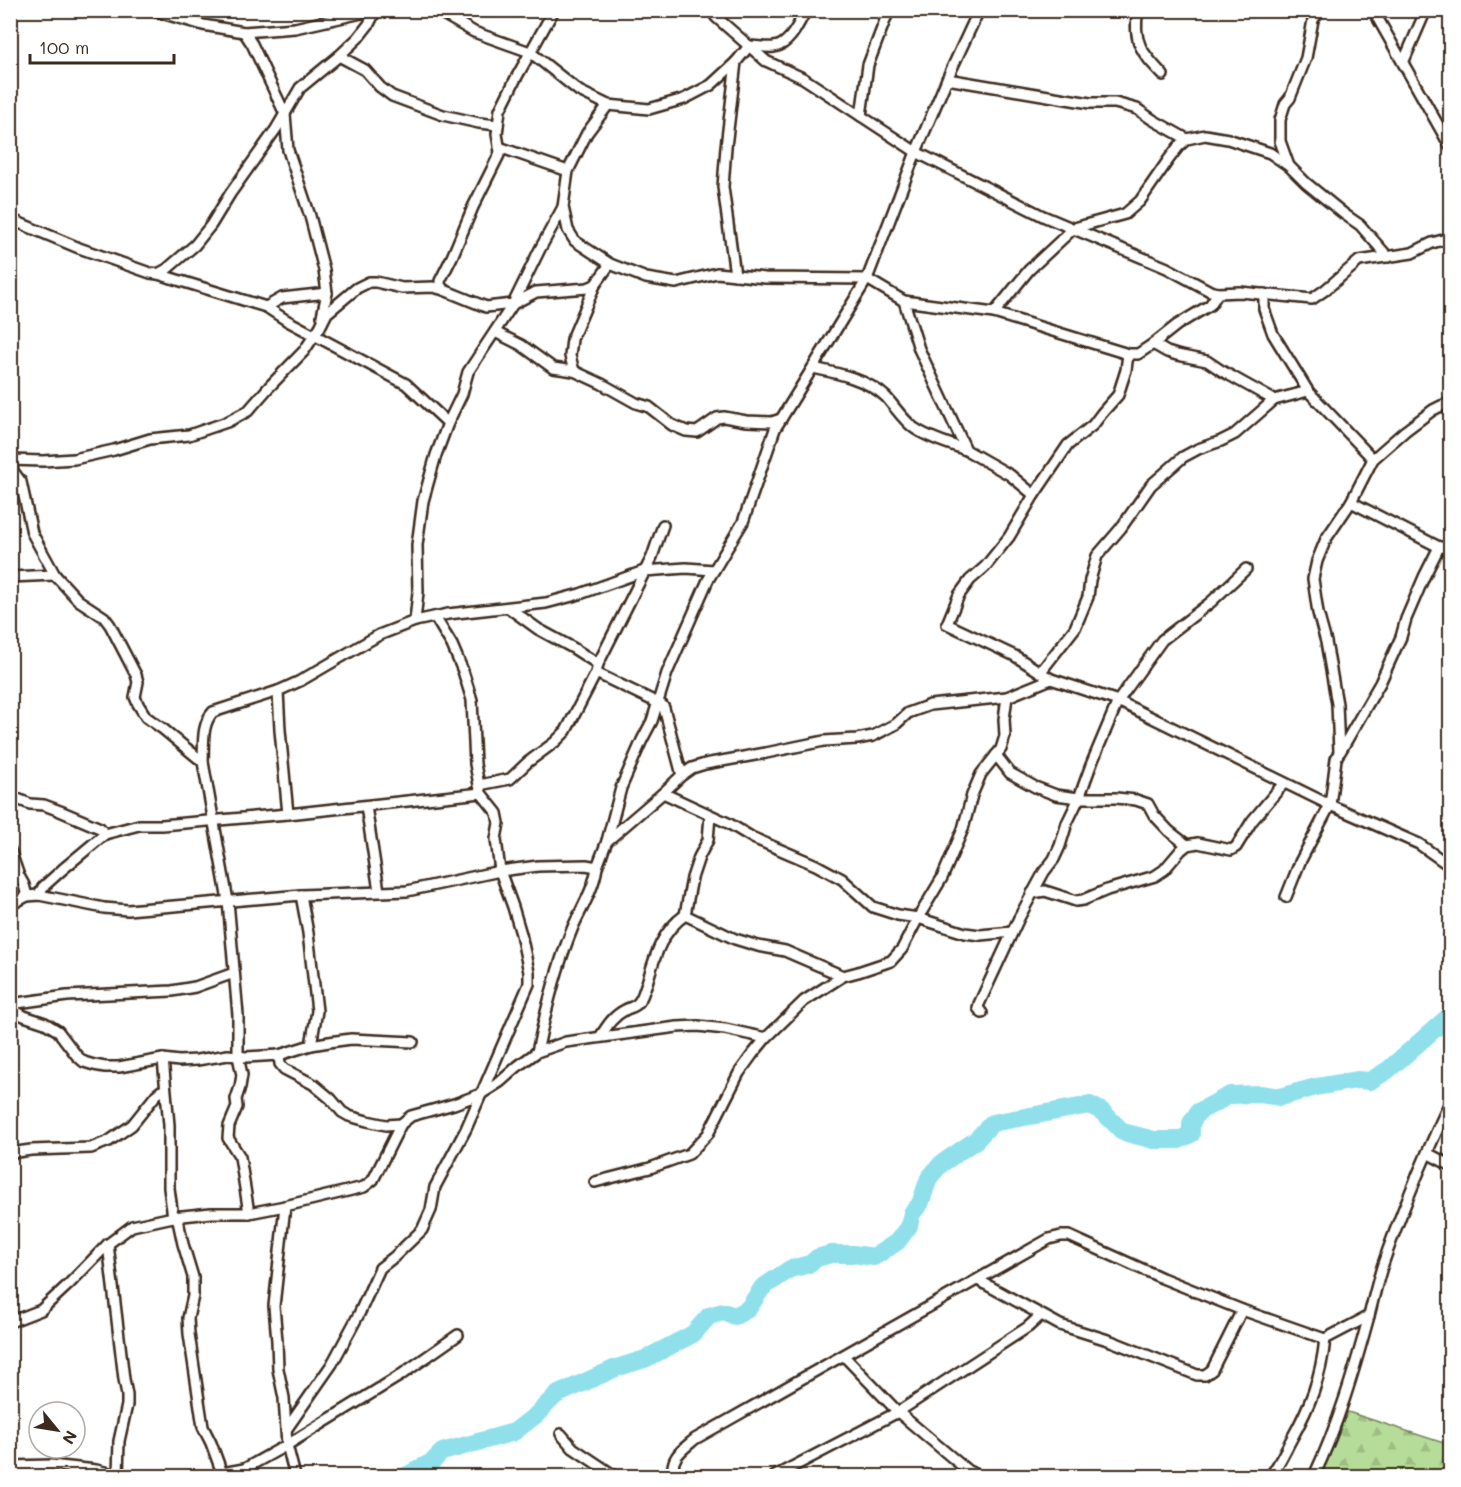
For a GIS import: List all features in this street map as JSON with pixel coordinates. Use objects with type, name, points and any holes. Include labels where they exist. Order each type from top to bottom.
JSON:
[{"type":"street","points":[[151,10],[203,25],[244,32],[295,28],[376,10]]},
{"type":"street","points":[[158,274],[195,245],[211,225],[300,88],[358,38],[376,10]]},
{"type":"street","points":[[436,10],[474,32],[530,52],[579,91],[608,105],[649,109],[684,99],[711,85],[736,62],[749,46]]},
{"type":"street","points":[[444,290],[440,281],[472,207],[499,155],[497,134],[500,110],[554,10]]},
{"type":"street","points":[[712,10],[716,17],[766,61],[803,78],[916,152],[1043,216],[1167,268],[1218,294],[1239,292],[1312,299],[1359,261],[1412,253],[1432,243],[1450,238]]},
{"type":"street","points":[[749,46],[776,47],[784,43],[796,29],[806,10]]},
{"type":"street","points":[[861,116],[868,64],[889,10]]},
{"type":"street","points":[[537,1052],[553,983],[574,926],[596,879],[597,867],[607,841],[621,788],[652,721],[671,664],[708,580],[743,522],[775,429],[867,279],[916,152],[980,10]]},
{"type":"street","points":[[1138,10],[1137,40],[1140,49],[1162,75]]},
{"type":"street","points":[[1289,166],[1280,141],[1280,120],[1306,58],[1313,20],[1320,10]]},
{"type":"street","points":[[1373,10],[1450,146]]},
{"type":"street","points":[[1403,63],[1426,10]]},
{"type":"street","points":[[244,32],[285,114],[288,150],[310,216],[324,270],[327,293],[317,331]]},
{"type":"street","points":[[339,56],[365,70],[380,87],[392,96],[443,115],[498,125]]},
{"type":"street","points":[[735,275],[723,187],[736,62]]},
{"type":"street","points":[[947,79],[1090,103],[1115,103],[1137,109],[1187,139]]},
{"type":"street","points":[[608,105],[587,133],[568,171],[563,207],[568,230],[575,241],[609,264],[646,278],[676,283],[717,273],[765,278],[867,279],[904,301],[994,313],[1128,354],[1138,354],[1177,325],[1210,305],[1218,294]]},
{"type":"street","points":[[994,313],[1029,270],[1074,228],[1125,214],[1140,201],[1179,146],[1187,139],[1205,135],[1228,139],[1270,153],[1360,225],[1388,257]]},
{"type":"street","points":[[499,147],[568,171]]},
{"type":"street","points":[[415,621],[418,592],[417,545],[423,501],[436,455],[462,394],[468,372],[513,304],[563,207]]},
{"type":"street","points":[[10,219],[79,248],[150,273],[266,307],[286,320],[317,331],[406,384],[448,423]]},
{"type":"street","points":[[574,370],[570,356],[572,339],[595,285],[609,264]]},
{"type":"street","points":[[10,460],[75,459],[150,439],[189,435],[227,422],[248,411],[304,351],[327,313],[347,295],[369,282],[402,288],[433,286],[486,307],[513,304],[536,291],[588,288],[595,285]]},
{"type":"street","points":[[266,307],[282,298],[327,293]]},
{"type":"street","points":[[1264,294],[1264,309],[1273,334],[1308,391],[1372,459]]},
{"type":"street","points":[[904,301],[919,349],[966,450]]},
{"type":"street","points":[[495,332],[521,345],[553,369],[574,370],[636,403],[649,407],[672,425],[686,431],[697,432],[717,418],[724,417],[772,422],[781,419]]},
{"type":"street","points":[[1153,344],[1167,352],[1207,361],[1274,400]]},
{"type":"street","points":[[1128,354],[1126,370],[1118,395],[1102,412],[1094,425],[1068,445],[1009,537],[985,567],[969,579],[959,595],[947,624],[1015,656],[1051,679],[1118,700],[1284,783],[1419,844],[1450,866]]},
{"type":"street","points":[[813,368],[864,382],[883,395],[914,428],[966,450],[1010,475],[1034,495]]},
{"type":"street","points":[[1039,670],[1043,669],[1075,628],[1088,597],[1097,556],[1121,528],[1151,485],[1183,457],[1235,434],[1274,400],[1308,391]]},
{"type":"street","points":[[1339,752],[1337,704],[1313,579],[1317,561],[1326,538],[1351,502],[1372,459],[1433,410],[1450,403]]},
{"type":"street","points":[[10,467],[21,482],[32,533],[55,574],[78,600],[98,612],[110,626],[136,675],[138,682],[135,697],[138,705],[146,717],[203,762]]},
{"type":"street","points":[[1351,502],[1439,547],[1450,547]]},
{"type":"street","points":[[39,895],[43,887],[105,834],[139,825],[162,825],[366,806],[480,789],[510,779],[566,731],[652,557],[663,525]]},
{"type":"street","points":[[1286,897],[1300,862],[1330,805],[1339,752],[1380,683],[1424,577],[1439,547]]},
{"type":"street","points":[[249,1213],[239,1152],[228,1138],[229,1126],[237,1107],[236,1099],[242,1075],[238,1056],[228,900],[203,762],[204,727],[208,717],[213,712],[278,691],[300,681],[379,634],[415,621],[546,603],[580,594],[644,571],[686,568],[714,570]]},
{"type":"street","points":[[982,1013],[978,1008],[979,1004],[1012,932],[1060,846],[1090,765],[1118,700],[1162,640],[1211,602],[1246,569]]},
{"type":"street","points":[[10,577],[55,574]]},
{"type":"street","points":[[509,608],[538,629],[573,648],[597,669],[662,705],[682,775]]},
{"type":"street","points":[[286,1430],[332,1364],[380,1268],[422,1230],[430,1210],[435,1187],[466,1129],[529,984],[529,972],[521,934],[500,871],[496,839],[499,823],[497,813],[480,789],[475,764],[472,700],[463,671],[435,617]]},
{"type":"street","points":[[607,841],[692,768],[824,741],[873,736],[896,724],[908,713],[930,705],[1007,698],[1051,679]]},
{"type":"street","points":[[278,691],[288,814]]},
{"type":"street","points":[[595,1182],[650,1168],[689,1154],[708,1134],[739,1073],[766,1038],[804,1001],[843,976],[891,961],[902,949],[942,878],[963,829],[972,795],[981,774],[1001,749],[1005,736],[1004,719],[1007,698]]},
{"type":"street","points":[[996,755],[1010,773],[1035,787],[1056,795],[1079,798],[1136,800],[1148,804],[1154,815],[1169,831],[1187,844],[1198,843],[1231,850],[1236,847],[1252,821],[1284,783]]},
{"type":"street","points":[[663,794],[728,823],[753,838],[816,865],[842,879],[873,907],[965,933],[980,935],[1012,932]]},
{"type":"street","points":[[10,796],[30,804],[44,805],[60,811],[100,828],[105,834]]},
{"type":"street","points":[[366,806],[379,891]]},
{"type":"street","points":[[600,1037],[614,1016],[637,1005],[643,995],[664,935],[685,915],[692,878],[708,840],[710,816]]},
{"type":"street","points":[[1032,893],[1046,891],[1076,901],[1083,900],[1107,890],[1155,876],[1164,870],[1187,844]]},
{"type":"street","points":[[10,850],[27,896]]},
{"type":"street","points":[[10,905],[27,896],[39,895],[104,908],[128,910],[301,895],[407,891],[500,871],[538,866],[586,865],[597,867]]},
{"type":"street","points":[[301,895],[317,1011],[311,1045]]},
{"type":"street","points":[[685,915],[735,939],[785,951],[843,976]]},
{"type":"street","points":[[10,1006],[67,996],[172,991],[195,987],[234,973]]},
{"type":"street","points":[[10,1006],[24,1016],[45,1023],[58,1031],[77,1056],[84,1062],[94,1065],[119,1067],[163,1059],[179,1061],[222,1056],[279,1055],[311,1045],[351,1039],[413,1042]]},
{"type":"street","points":[[10,1322],[41,1310],[108,1244],[132,1226],[175,1217],[211,1213],[249,1213],[363,1186],[373,1180],[401,1124],[411,1116],[481,1094],[500,1082],[537,1052],[566,1042],[677,1027],[698,1026],[725,1029],[766,1038]]},
{"type":"street","points":[[279,1055],[280,1065],[284,1069],[313,1084],[349,1116],[386,1125],[401,1124]]},
{"type":"street","points":[[163,1059],[170,1136],[169,1188],[193,1277],[194,1296],[188,1318],[189,1334],[203,1427],[211,1443],[221,1475],[244,1469],[287,1445],[398,1377],[458,1335]]},
{"type":"street","points":[[10,1153],[91,1148],[109,1141],[132,1125],[156,1095],[165,1090]]},
{"type":"street","points":[[1314,1476],[1339,1415],[1392,1240],[1450,1102]]},
{"type":"street","points":[[1427,1153],[1450,1165]]},
{"type":"street","points":[[285,1206],[274,1306],[278,1369],[284,1398],[287,1445],[296,1476]]},
{"type":"street","points":[[674,1476],[672,1470],[676,1455],[695,1439],[1049,1239],[1061,1236],[1069,1236],[1162,1278],[1242,1310],[1325,1339],[1369,1316]]},
{"type":"street","points":[[10,1466],[51,1465],[96,1470],[118,1476],[119,1441],[127,1395],[108,1244]]},
{"type":"street","points":[[978,1280],[1060,1325],[1111,1341],[1197,1376],[1205,1376],[1212,1370],[1242,1310]]},
{"type":"street","points":[[775,1476],[898,1412],[1028,1326],[1041,1315]]},
{"type":"street","points":[[1270,1476],[1298,1429],[1316,1387],[1323,1364],[1325,1339]]},
{"type":"street","points":[[843,1356],[898,1412],[968,1471],[980,1476]]},
{"type":"street","points":[[561,1434],[573,1448],[615,1476]]},
{"type":"street","points":[[51,1465],[52,1476]]},
{"type":"green space","points":[[1348,1412],[1450,1445],[1450,1476],[1316,1476]]},
{"type":"waterway","points":[[406,1476],[432,1462],[442,1452],[514,1432],[556,1395],[616,1368],[645,1359],[693,1334],[709,1316],[723,1312],[735,1316],[748,1309],[762,1288],[790,1269],[810,1264],[817,1258],[831,1254],[874,1257],[897,1242],[909,1226],[912,1213],[920,1204],[929,1178],[941,1164],[976,1140],[992,1123],[1090,1105],[1103,1112],[1123,1132],[1154,1140],[1179,1140],[1191,1134],[1191,1123],[1198,1112],[1230,1095],[1260,1094],[1280,1097],[1316,1087],[1357,1080],[1370,1081],[1388,1070],[1450,1017]]}]
